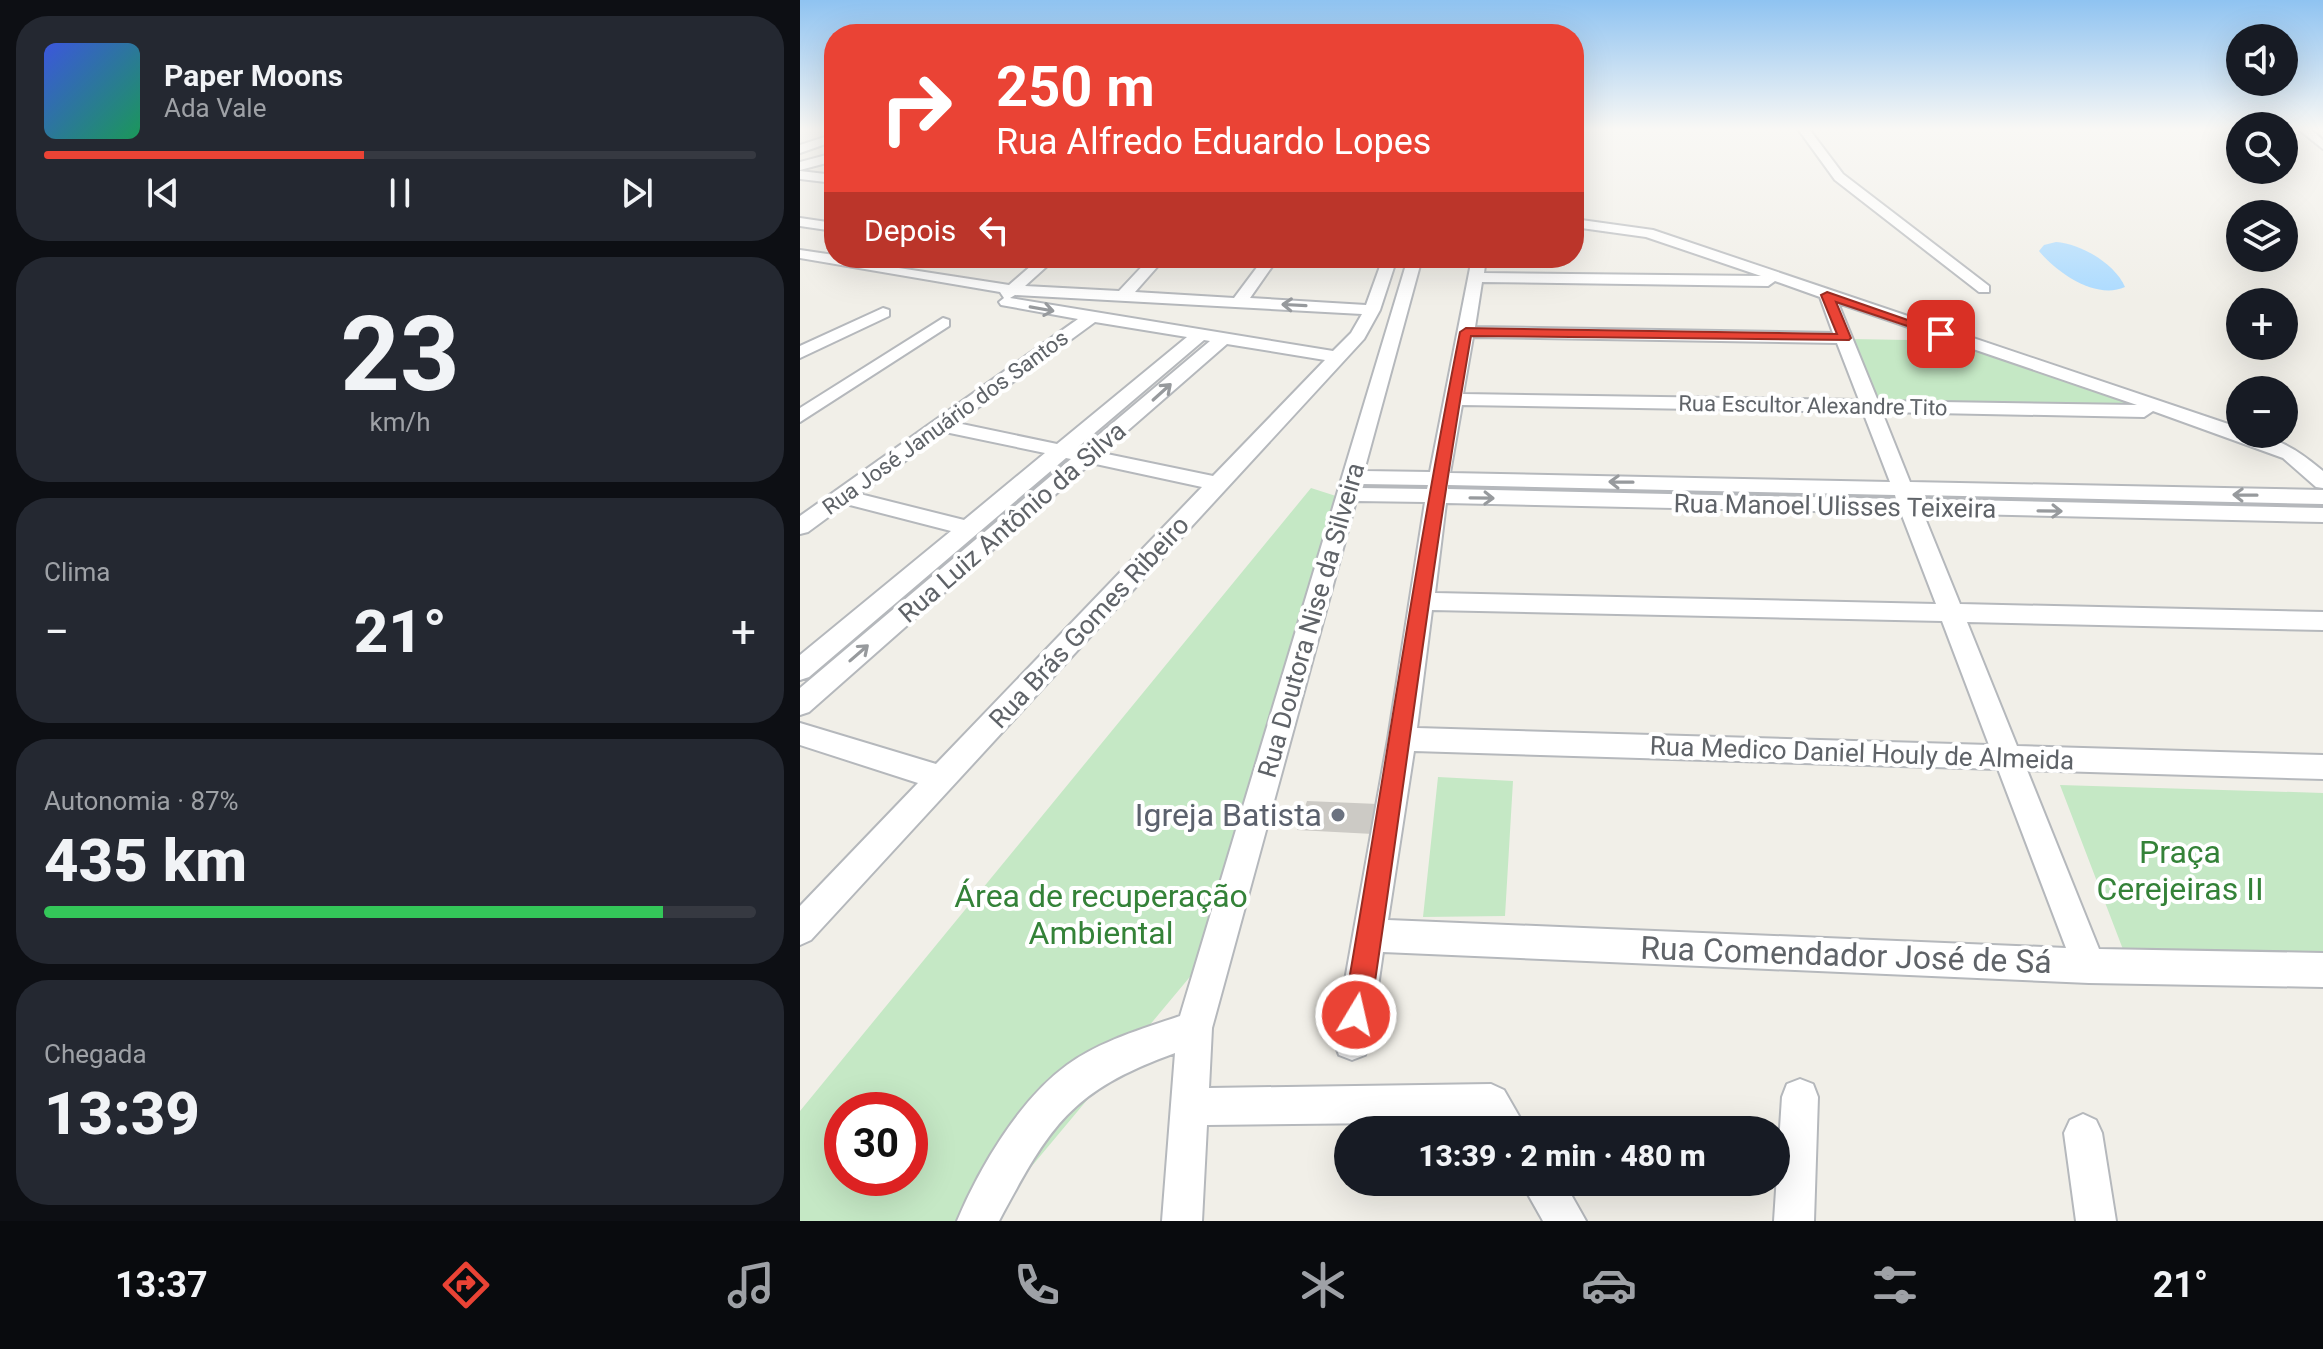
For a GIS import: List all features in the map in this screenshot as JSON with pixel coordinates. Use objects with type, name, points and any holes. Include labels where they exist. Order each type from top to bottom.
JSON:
[{"type":"street","points":[[1851,186],[1984,289]]},
{"type":"street","points":[[800,222],[824,226]]},
{"type":"street","points":[[1584,224],[1634,229],[2260,441],[2304,464],[2323,482]]},
{"type":"street","points":[[800,254],[824,258]]},
{"type":"street","points":[[800,267],[1338,357]]},
{"type":"street","points":[[883,268],[1013,290],[1372,310]]},
{"type":"street","points":[[999,301],[1037,268]]},
{"type":"street","points":[[1123,296],[1149,268]]},
{"type":"street","points":[[1239,302],[1264,268]]},
{"type":"street","name":"Rua Brás Gomes Ribeiro","points":[[800,929],[1358,335],[1372,310],[1387,268]]},
{"type":"street","name":"Rua Doutora Nise da Silveira","points":[[1182,1221],[1194,1028],[1412,268]]},
{"type":"street","points":[[1352,1042],[1402,739],[1438,488],[1477,268],[1790,282]]},
{"type":"street","points":[[1827,295],[2089,966]]},
{"type":"street","points":[[800,353],[883,313]]},
{"type":"street","name":"Rua José Januário dos Santos","points":[[800,527],[1091,317]]},
{"type":"street","points":[[800,416],[943,323]]},
{"type":"street","points":[[1466,332],[1845,338]]},
{"type":"street","name":"Rua Luiz Antônio da Silva","points":[[800,670],[1199,335]]},
{"type":"street","name":"Rua Luiz Antônio da Silva","points":[[800,704],[1222,339]]},
{"type":"street","name":"Rua Escultor Alexandre Tito","points":[[1455,399],[2170,411]]},
{"type":"street","points":[[940,425],[1218,484]]},
{"type":"street","name":"Rua Manoel Ulisses Teixeira","points":[[1350,486],[1907,497],[2323,497]]},
{"type":"street","points":[[842,496],[969,529]]},
{"type":"street","name":"Rua Manoel Ulisses Teixeira","points":[[1907,497],[2323,515]]},
{"type":"street","points":[[1421,601],[2323,621]]},
{"type":"street","points":[[800,734],[942,778]]},
{"type":"street","name":"Rua Medico Daniel Houly de Almeida","points":[[1402,739],[2323,767]]},
{"type":"street","name":"Rua Comendador José de Sá","points":[[1370,935],[2089,966],[2323,970]]},
{"type":"street","points":[[977,1221],[1020,1146],[1064,1090],[1101,1065],[1194,1028]]},
{"type":"street","points":[[1794,1221],[1800,1097]]},
{"type":"street","points":[[1189,1107],[1491,1103],[1499,1116]]},
{"type":"street","points":[[2083,1133],[2096,1221]]},
{"type":"street","points":[[1550,1196],[1566,1221]]},
{"type":"green space","points":[[1851,339],[1967,341],[2168,409],[1877,403]]},
{"type":"green space","name":"Área de recuperação Ambiental","points":[[1311,488],[1339,497],[1199,966],[986,1221],[800,1221],[800,1111]]},
{"type":"green space","points":[[1438,777],[1513,781],[1505,916],[1423,917]]},
{"type":"green space","name":"Praça Cerejeiras II","points":[[2060,785],[2323,793],[2323,954],[2124,952]]},
{"type":"water","points":[[2056,242],[2087,251],[2106,263],[2125,287],[2102,290],[2066,275],[2039,251],[2044,245]]},
{"type":"building","name":"Igreja Batista","points":[[1307,801],[1378,804],[1371,826],[1373,834],[1297,830]]},
{"type":"place","name":"Igreja Batista","points":[[1338,815]]},
{"type":"route","points":[[1356,1015],[1402,739],[1439,478],[1466,332],[1845,338],[1827,295],[1941,334]]}]
